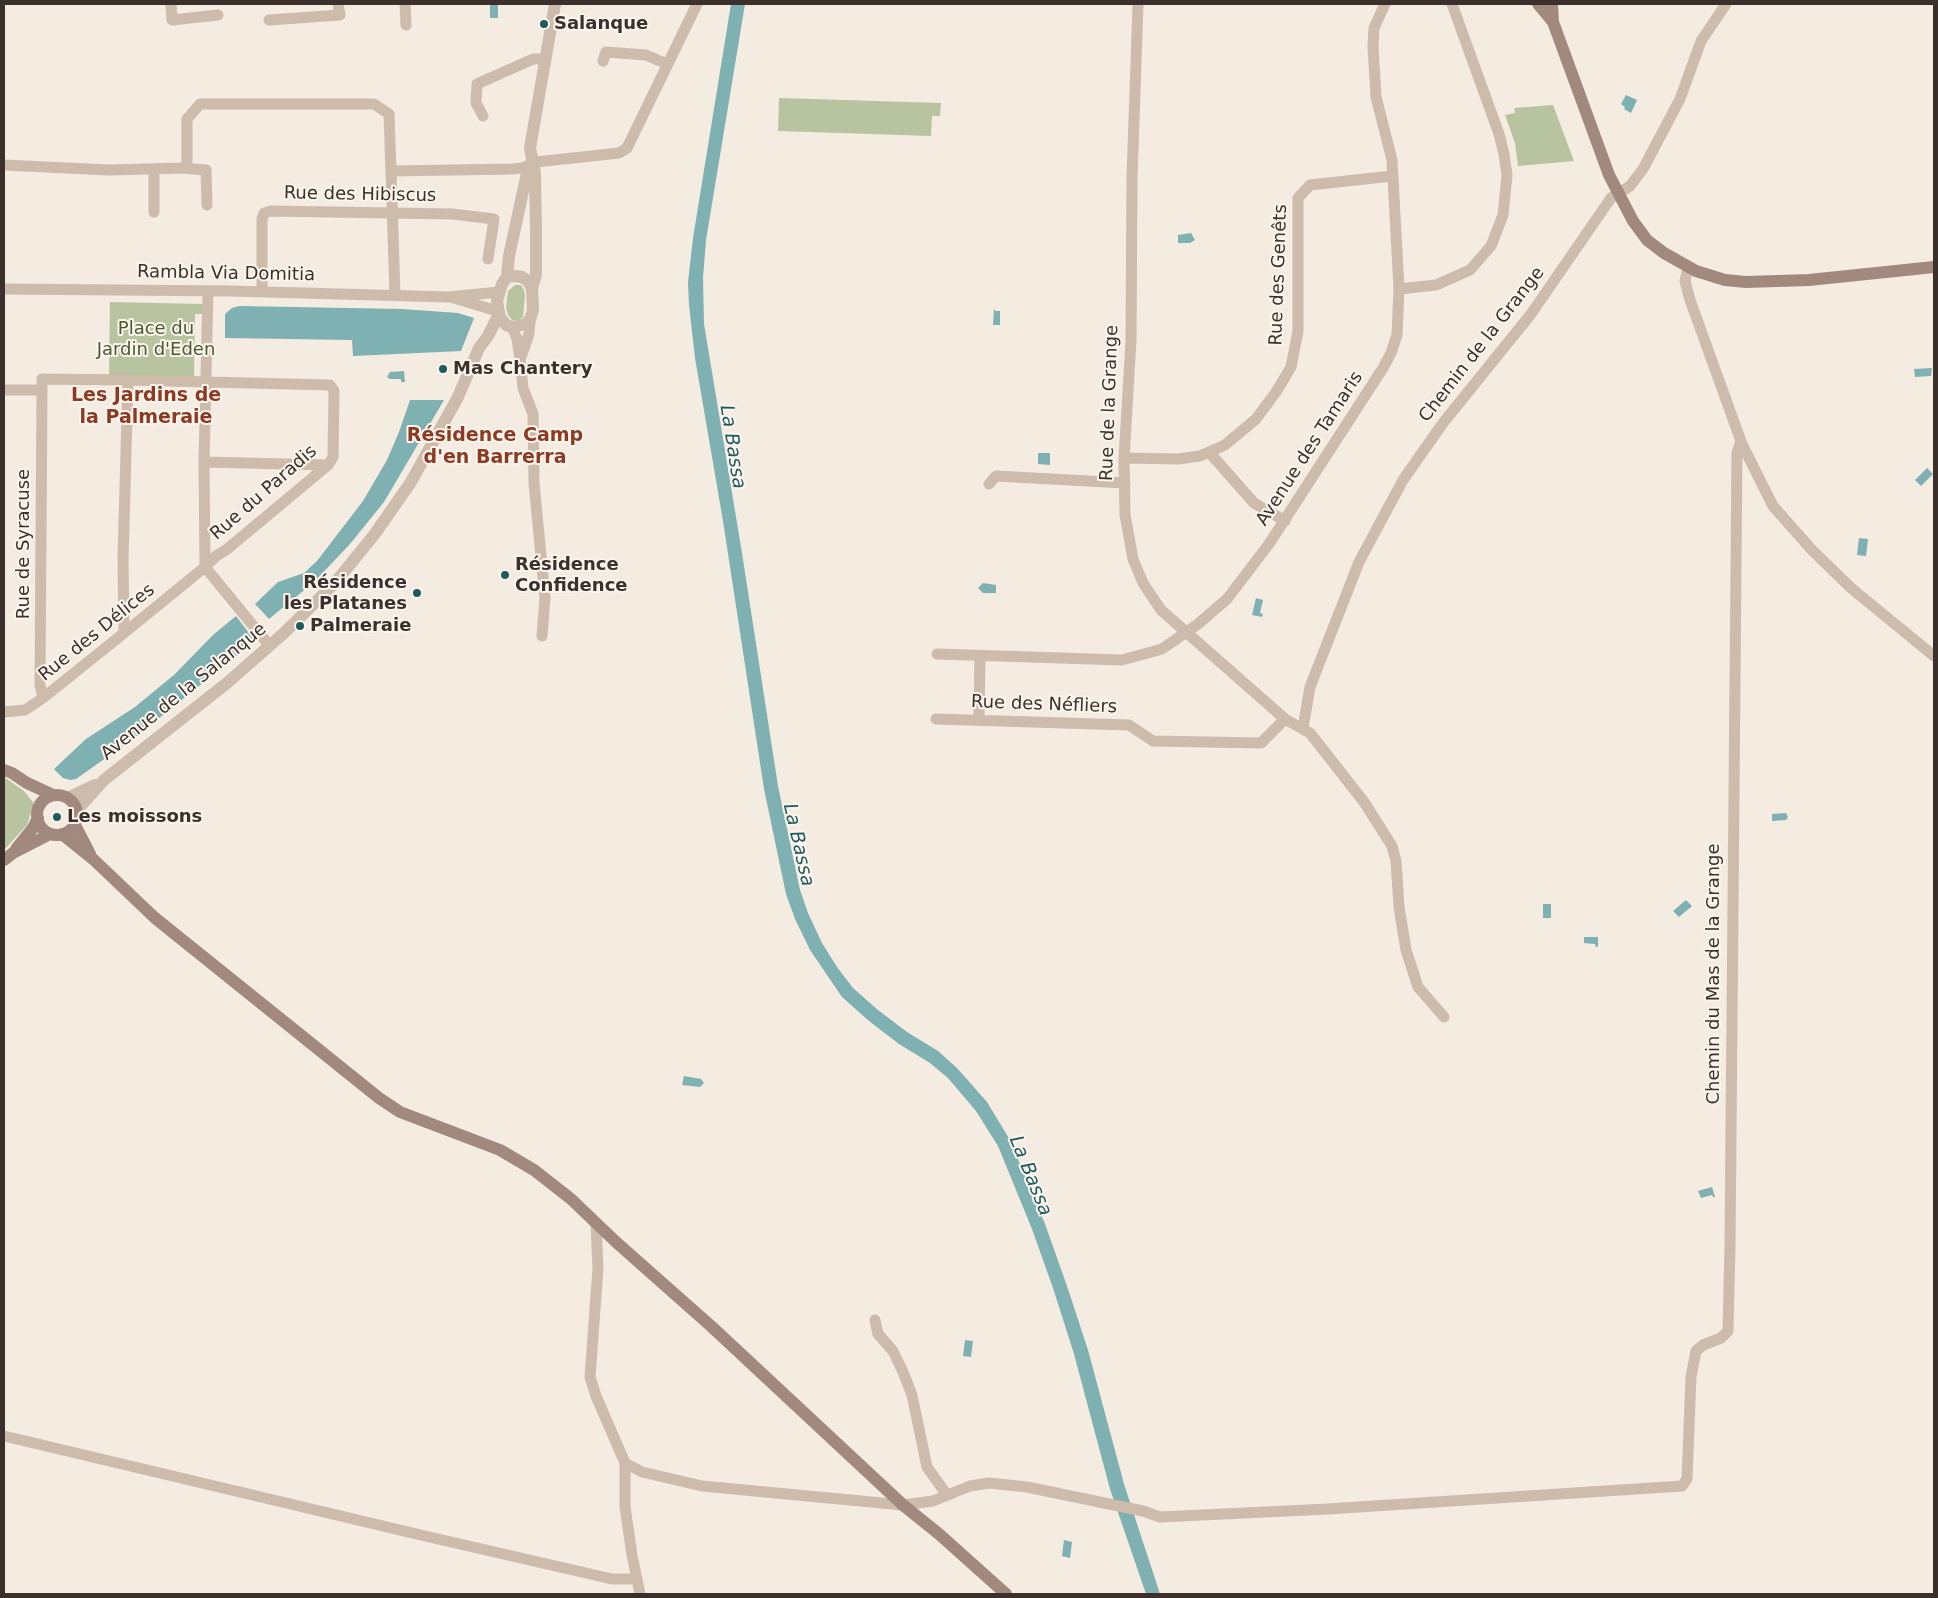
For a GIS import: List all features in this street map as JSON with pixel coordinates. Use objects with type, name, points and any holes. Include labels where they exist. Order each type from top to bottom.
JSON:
[{"type":"main road","points":[[1538,4],[1553,22]]},
{"type":"main road","points":[[1552,4],[1553,22],[1608,175],[1633,221],[1647,240],[1664,253],[1688,268],[1725,280],[1746,282],[1809,280],[1934,267]]},
{"type":"main road","points":[[4,770],[53,795],[68,798],[77,810],[78,815],[75,825],[67,832],[42,837],[8,857]]},
{"type":"main road","points":[[27,783],[42,803]]},
{"type":"main road","points":[[53,795],[42,803],[39,808],[38,818],[42,828],[56,834],[93,859],[155,918],[379,1098],[400,1112],[500,1150],[534,1170],[571,1199],[712,1326],[903,1505],[939,1534],[1006,1594]]},
{"type":"main road","points":[[8,857],[38,818]]},
{"type":"main road","points":[[75,825],[93,859]]},
{"type":"street","points":[[171,4],[172,20],[218,15]]},
{"type":"street","points":[[268,20],[340,15],[338,4]]},
{"type":"street","points":[[405,4],[406,25]]},
{"type":"street","points":[[520,359],[529,334],[533,310],[532,288],[536,275],[535,174],[530,148],[544,58],[555,4]]},
{"type":"street","points":[[391,171],[513,169],[522,168],[532,163],[620,153],[627,148],[697,4]]},
{"type":"street","name":"Rue de la Grange","points":[[1138,4],[1132,186],[1131,341],[1124,458],[1125,515],[1133,559],[1143,583],[1161,610],[1285,719],[1310,732],[1364,802],[1392,846],[1396,861],[1399,907],[1406,950],[1418,987],[1444,1017]]},
{"type":"street","name":"Avenue des Tamaris","points":[[937,654],[1122,660],[1162,649],[1186,633],[1227,599],[1269,544],[1384,368],[1392,352],[1397,335],[1399,289],[1392,160],[1388,138],[1376,97],[1373,47],[1374,28],[1385,4]]},
{"type":"street","points":[[1399,289],[1436,285],[1470,270],[1491,246],[1503,215],[1507,175],[1504,154],[1499,134],[1452,4]]},
{"type":"street","name":"Chemin de la Grange","points":[[1303,728],[1310,687],[1359,562],[1404,480],[1442,423],[1531,314],[1611,198],[1630,186],[1643,169],[1680,99],[1701,41],[1726,4]]},
{"type":"street","points":[[602,61],[606,52],[646,55],[668,64]]},
{"type":"street","points":[[483,116],[476,103],[477,84],[533,59],[544,58]]},
{"type":"street","points":[[183,168],[187,163],[187,118],[200,104],[374,104],[389,114],[395,295]]},
{"type":"street","points":[[532,163],[527,173],[509,256],[507,277],[499,292],[503,319],[517,339],[523,388],[533,414],[534,483],[545,598],[542,636]]},
{"type":"street","points":[[4,165],[109,170],[183,168],[206,170],[207,205]]},
{"type":"street","points":[[154,169],[154,212]]},
{"type":"street","name":"Rue des Genêts","points":[[1124,458],[1178,459],[1200,456],[1225,445],[1256,419],[1276,392],[1291,367],[1298,331],[1298,198],[1310,185],[1392,176]]},
{"type":"street","name":"Rue des Hibiscus","points":[[262,292],[262,218],[264,212],[452,214],[494,219],[488,259]]},
{"type":"street","points":[[517,226],[536,227]]},
{"type":"street","points":[[1688,268],[1685,281],[1690,300],[1742,444],[1774,506],[1812,550],[1851,588],[1934,656]]},
{"type":"street","points":[[507,277],[522,277],[528,281],[532,288]]},
{"type":"street","name":"Rambla Via Domitia","points":[[4,289],[262,292],[448,297],[499,292]]},
{"type":"street","points":[[208,292],[204,462],[205,567],[269,645]]},
{"type":"street","name":"Rambla Via Domitia","points":[[448,297],[503,319]]},
{"type":"street","points":[[503,319],[525,324],[530,320]]},
{"type":"street","name":"Avenue de la Salanque","points":[[77,810],[104,780],[226,683],[334,584],[412,482],[455,403],[479,348],[503,319]]},
{"type":"street","points":[[4,390],[42,390],[42,379],[206,382]]},
{"type":"street","points":[[124,633],[123,559],[128,380]]},
{"type":"street","name":"Rue du Paradis","points":[[205,567],[328,465],[333,457],[334,392],[330,384],[206,382]]},
{"type":"street","name":"Rue de Syracuse","points":[[42,390],[40,685],[43,698]]},
{"type":"street","name":"Chemin du Mas de la Grange","points":[[947,1495],[970,1486],[989,1483],[1027,1487],[1160,1517],[1328,1509],[1682,1486],[1687,1479],[1691,1376],[1696,1351],[1703,1345],[1722,1338],[1728,1331],[1737,453],[1740,444],[1742,444]]},
{"type":"street","points":[[1209,452],[1254,503],[1284,521]]},
{"type":"street","points":[[204,462],[328,465]]},
{"type":"street","points":[[990,484],[996,476],[1124,483]]},
{"type":"street","name":"Rue des Délices","points":[[4,712],[25,710],[43,698],[205,567]]},
{"type":"street","points":[[979,720],[980,656]]},
{"type":"street","name":"Rue des Néfliers","points":[[936,718],[1129,725],[1153,741],[1261,743],[1285,719]]},
{"type":"street","name":"Avenue de la Salanque","points":[[68,798],[104,780]]},
{"type":"street","points":[[596,1223],[598,1268],[590,1377],[596,1396],[625,1463],[625,1507],[640,1594]]},
{"type":"street","points":[[625,1463],[642,1472],[702,1486],[903,1505],[933,1501],[947,1495],[927,1467],[912,1395],[904,1372],[893,1351],[878,1334],[875,1320]]},
{"type":"street","points":[[4,1436],[425,1536],[612,1578],[636,1579]]},
{"type":"green space","points":[[779,98],[941,103],[940,116],[932,116],[931,136],[778,131]]},
{"type":"green space","points":[[1553,105],[1574,161],[1518,166],[1515,143],[1505,115],[1515,113],[1514,108]]},
{"type":"green space","points":[[515,285],[521,285],[525,296],[523,317],[518,320],[512,320],[508,315],[506,307],[508,291]]},
{"type":"green space","name":"Place du Jardin d'Eden","points":[[110,302],[202,304],[203,314],[195,314],[194,377],[109,376]]},
{"type":"green space","points":[[4,777],[24,791],[33,802],[33,806],[27,825],[4,850]]},
{"type":"water","points":[[490,4],[498,4],[498,18],[490,18]]},
{"type":"water","points":[[731,4],[745,4],[706,240],[703,278],[704,324],[778,786],[800,890],[822,943],[853,988],[878,1010],[907,1032],[938,1051],[957,1068],[987,1102],[1010,1140],[1045,1224],[1067,1286],[1088,1350],[1124,1484],[1160,1594],[1146,1594],[1110,1489],[1074,1354],[1054,1291],[1032,1229],[998,1146],[976,1111],[948,1078],[930,1063],[899,1044],[842,997],[810,950],[795,919],[786,894],[764,789],[723,521],[695,358],[689,305],[688,282],[693,238]]},
{"type":"water","points":[[1626,95],[1637,100],[1631,113],[1624,109],[1625,107],[1621,104]]},
{"type":"water","points":[[1191,233],[1195,240],[1190,243],[1178,243],[1178,235]]},
{"type":"water","points":[[239,306],[402,309],[458,313],[474,318],[461,351],[353,356],[352,340],[225,338],[225,314],[232,308]]},
{"type":"water","points":[[994,308],[995,311],[1000,311],[1000,325],[993,325]]},
{"type":"water","points":[[1932,368],[1931,376],[1915,377],[1914,369]]},
{"type":"water","points":[[404,371],[405,382],[401,382],[401,379],[390,379],[387,377],[390,372]]},
{"type":"water","points":[[410,400],[444,400],[384,502],[350,544],[314,582],[269,619],[255,604],[278,582],[304,573],[317,561],[363,501],[387,460]]},
{"type":"water","points":[[1038,453],[1050,453],[1050,465],[1038,464]]},
{"type":"water","points":[[1927,468],[1933,474],[1921,486],[1915,480]]},
{"type":"water","points":[[1859,538],[1868,539],[1866,556],[1857,555]]},
{"type":"water","points":[[983,583],[996,585],[996,593],[983,593],[978,588]]},
{"type":"water","points":[[1256,598],[1263,600],[1260,613],[1263,614],[1262,617],[1252,615]]},
{"type":"water","points":[[236,616],[255,641],[137,736],[76,779],[63,778],[54,769],[86,739],[135,707],[175,674],[213,635]]},
{"type":"water","points":[[1786,813],[1788,817],[1786,820],[1772,821],[1772,814]]},
{"type":"water","points":[[1686,900],[1692,906],[1679,917],[1673,911]]},
{"type":"water","points":[[1543,904],[1551,904],[1551,918],[1543,918]]},
{"type":"water","points":[[1584,937],[1598,937],[1598,947],[1595,944],[1584,943]]},
{"type":"water","points":[[684,1076],[701,1079],[704,1083],[700,1087],[682,1085]]},
{"type":"water","points":[[1712,1187],[1715,1197],[1712,1195],[1701,1198],[1698,1191]]},
{"type":"water","points":[[965,1340],[973,1341],[971,1357],[963,1356]]},
{"type":"water","points":[[1064,1540],[1072,1542],[1070,1558],[1062,1556]]},
{"type":"place","name":"Salanque","points":[[544,24]]},
{"type":"place","name":"Mas Chantery","points":[[443,369]]},
{"type":"place","name":"Résidence Confidence","points":[[505,575]]},
{"type":"place","name":"Résidence les Platanes","points":[[417,593]]},
{"type":"place","name":"Palmeraie","points":[[300,626]]},
{"type":"place","name":"Les moissons","points":[[57,817]]},
{"type":"district","name":"Les Jardins de la Palmeraie","points":[[146,407]]},
{"type":"district","name":"Résidence Camp d'en Barrerra","points":[[495,447]]},
{"type":"water label","name":"La Bassa","points":[[732,447]]},
{"type":"water label","name":"La Bassa","points":[[798,845]]},
{"type":"water label","name":"La Bassa","points":[[1030,1176]]}]
